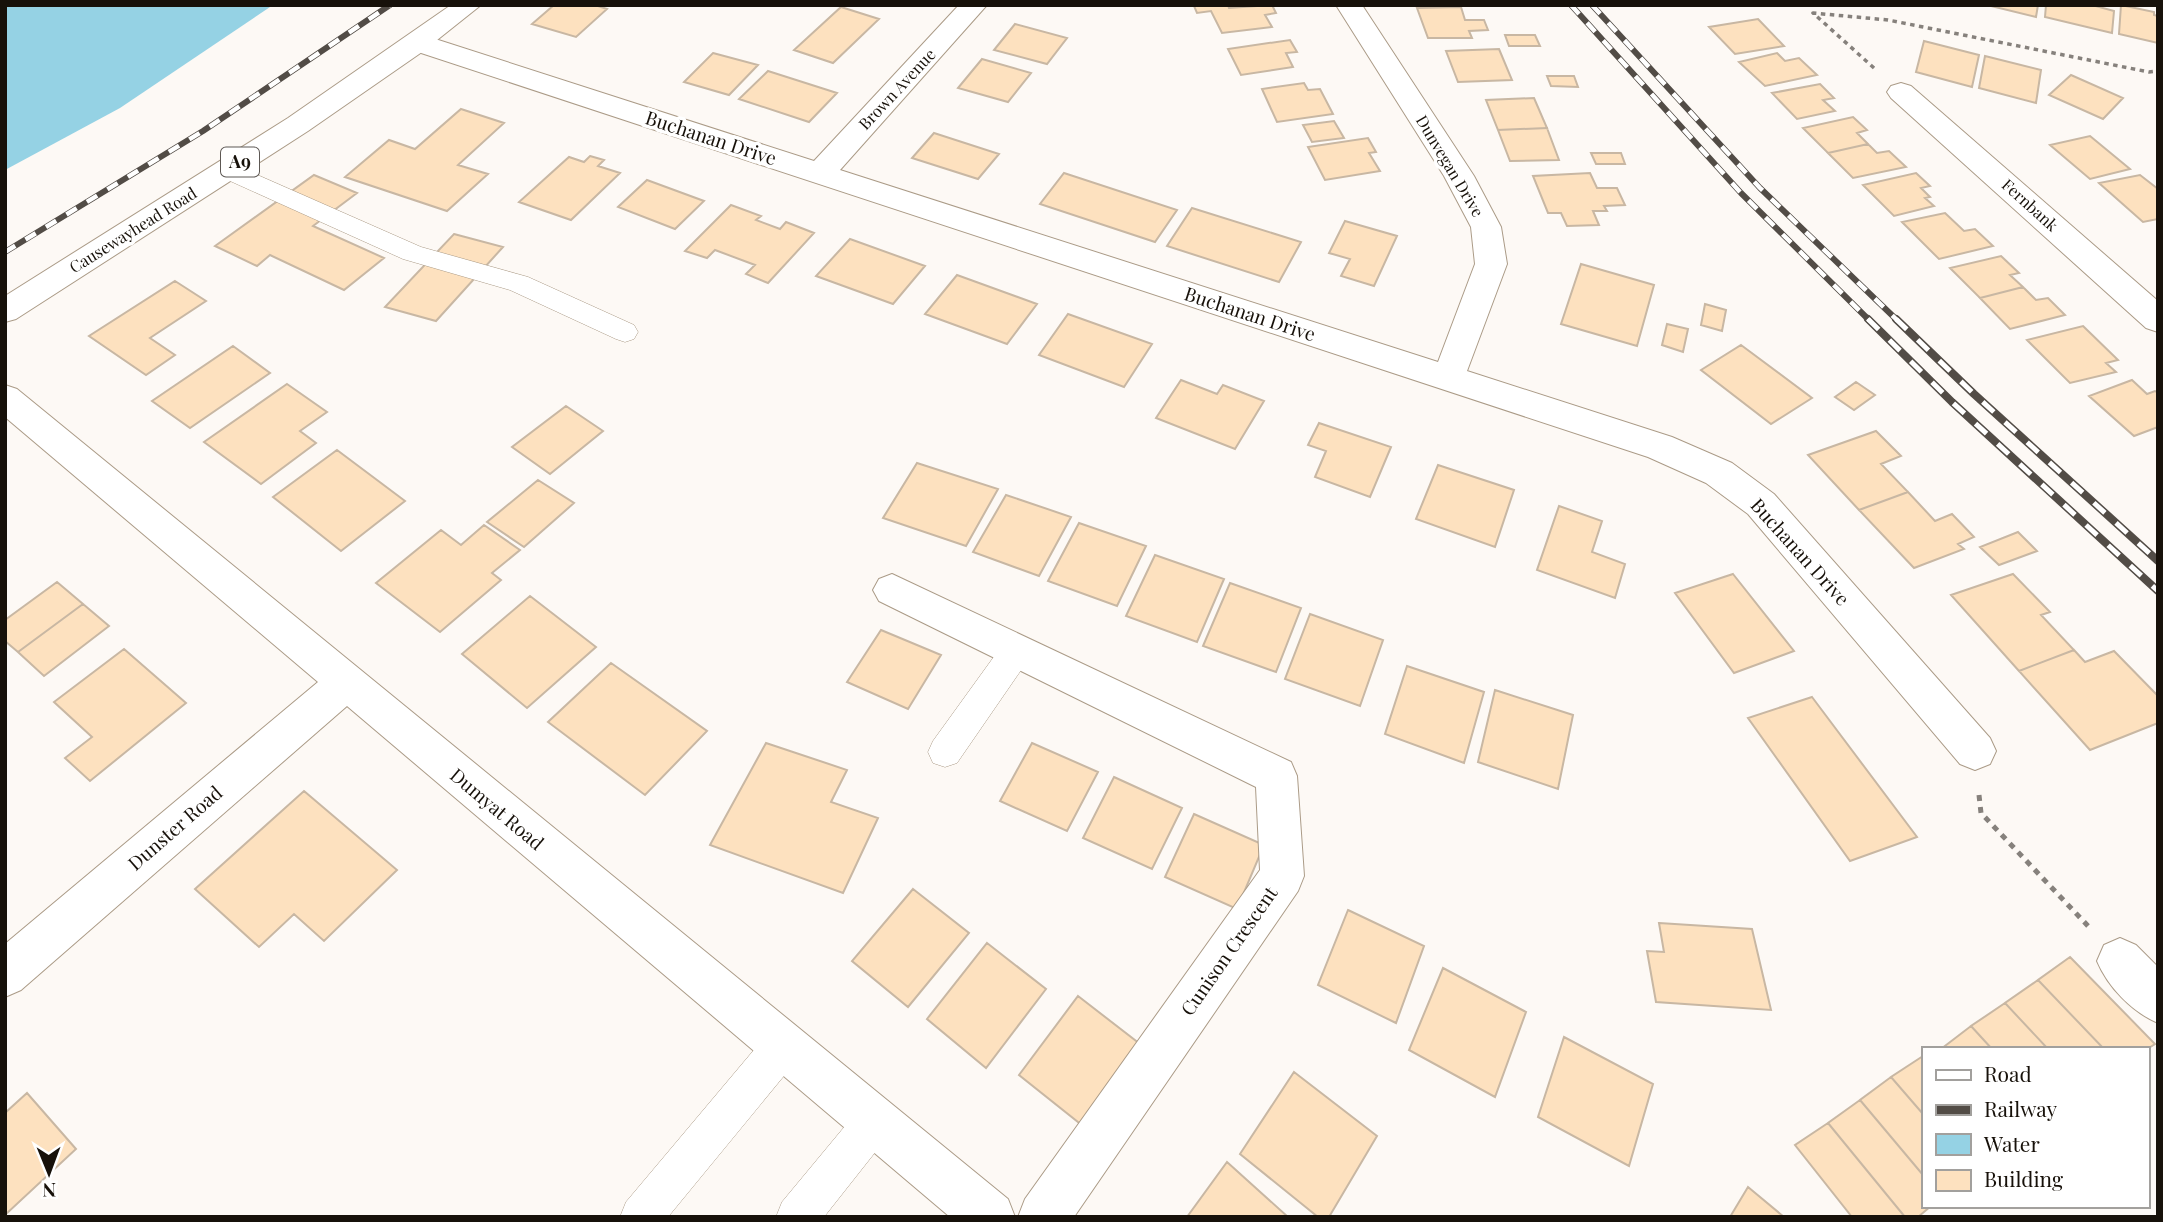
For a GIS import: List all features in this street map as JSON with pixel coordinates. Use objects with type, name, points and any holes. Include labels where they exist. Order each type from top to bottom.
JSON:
[{"type":"street","name":"Causewayhead Road","points":[[5,311],[228,170],[418,43],[468,5]]},
{"type":"street","name":"Brown Avenue","points":[[820,173],[974,5]]},
{"type":"street","name":"Dunvegan Drive","points":[[1349,5],[1459,176],[1486,227],[1491,264],[1458,356],[1446,379]]},
{"type":"street","name":"Buchanan Drive","points":[[418,43],[1660,447],[1719,474],[1761,505],[1975,751]]},
{"type":"street","name":"Fernbank","points":[[1901,92],[2158,320]]},
{"type":"street","name":"Dumyat Road","points":[[5,398],[990,1217]]},
{"type":"street","name":"Cunison Crescent","points":[[892,590],[1276,776],[1282,876],[1043,1217]]},
{"type":"street","name":"Dunster Road","points":[[5,974],[345,683]]},
{"type":"street","points":[[2120,961],[2158,1000]]},
{"type":"lane","points":[[228,170],[412,253],[519,283],[625,332]]},
{"type":"lane","points":[[945,752],[1017,650]]},
{"type":"lane","points":[[641,1217],[783,1046]]},
{"type":"lane","points":[[797,1217],[874,1122]]},
{"type":"path","points":[[1901,92],[1813,13],[1888,20],[2149,72],[2158,71]]},
{"type":"path","points":[[1975,751],[1981,813],[2120,961]]},
{"type":"water","points":[[5,5],[273,5],[120,108],[5,170]]},
{"type":"building","points":[[554,5],[595,5],[607,9],[576,37],[532,24]]},
{"type":"building","points":[[1228,5],[1229,8],[1272,5],[1276,13],[1265,15],[1272,27],[1222,33],[1211,11],[1197,13],[1194,6]]},
{"type":"building","points":[[1987,5],[2038,5],[2036,17]]},
{"type":"building","points":[[2046,5],[2092,5],[2114,11],[2112,33],[2045,17]]},
{"type":"building","points":[[2121,5],[2154,12],[2154,15],[2158,16],[2158,43],[2119,34]]},
{"type":"building","points":[[841,7],[879,19],[833,63],[794,50]]},
{"type":"building","points":[[1461,7],[1465,20],[1484,20],[1488,30],[1469,31],[1472,38],[1428,38],[1417,8]]},
{"type":"building","points":[[1758,19],[1784,46],[1735,54],[1709,27]]},
{"type":"building","points":[[1015,24],[1067,38],[1047,64],[994,50]]},
{"type":"building","points":[[1505,35],[1535,35],[1540,46],[1509,46]]},
{"type":"building","points":[[1290,40],[1297,52],[1286,53],[1293,67],[1241,75],[1228,49]]},
{"type":"building","points":[[1924,41],[1979,55],[1972,87],[1916,72]]},
{"type":"building","points":[[1499,49],[1512,80],[1458,82],[1446,51]]},
{"type":"building","points":[[713,53],[758,65],[729,95],[684,82]]},
{"type":"building","points":[[1777,53],[1785,61],[1799,58],[1817,75],[1765,86],[1739,62]]},
{"type":"building","points":[[1985,56],[2041,70],[2036,103],[1979,88]]},
{"type":"building","points":[[982,59],[1031,73],[1008,102],[958,88]]},
{"type":"building","points":[[768,71],[837,93],[809,122],[739,99]]},
{"type":"building","points":[[2071,75],[2123,98],[2103,119],[2049,95]]},
{"type":"building","points":[[1547,76],[1574,76],[1578,87],[1551,86]]},
{"type":"building","points":[[1304,83],[1308,90],[1320,89],[1333,114],[1277,122],[1262,89]]},
{"type":"building","points":[[1820,84],[1834,98],[1823,100],[1835,111],[1797,119],[1772,93]]},
{"type":"building","points":[[1534,98],[1547,128],[1498,130],[1486,100]]},
{"type":"building","points":[[461,109],[504,123],[458,165],[488,174],[447,211],[345,177],[389,140],[415,149]]},
{"type":"building","points":[[1853,117],[1867,130],[1857,133],[1868,144],[1828,153],[1803,128]]},
{"type":"building","points":[[1334,121],[1344,138],[1312,142],[1303,125]]},
{"type":"building","points":[[1547,128],[1559,160],[1510,161],[1498,130]]},
{"type":"building","points":[[934,133],[999,154],[978,179],[912,158]]},
{"type":"building","points":[[2090,136],[2130,169],[2090,179],[2050,145]]},
{"type":"building","points":[[1368,138],[1376,152],[1369,153],[1380,171],[1325,180],[1308,147]]},
{"type":"building","points":[[1868,144],[1877,153],[1889,151],[1906,167],[1853,178],[1828,153]]},
{"type":"building","points":[[1591,153],[1621,153],[1625,164],[1596,164]]},
{"type":"building","points":[[590,156],[604,160],[598,166],[620,173],[571,220],[519,202],[569,157],[584,162]]},
{"type":"building","points":[[1064,173],[1177,210],[1155,242],[1040,204]]},
{"type":"building","points":[[1590,173],[1597,188],[1617,188],[1625,205],[1604,206],[1607,211],[1593,211],[1599,225],[1567,226],[1561,213],[1548,213],[1533,176]]},
{"type":"building","points":[[1916,173],[1930,186],[1921,188],[1930,197],[1925,198],[1934,206],[1894,216],[1863,185]]},
{"type":"building","points":[[314,175],[357,193],[313,226],[384,258],[344,290],[270,255],[257,266],[215,246]]},
{"type":"building","points":[[2140,175],[2158,189],[2158,219],[2143,222],[2099,183]]},
{"type":"building","points":[[647,180],[704,201],[675,229],[618,207]]},
{"type":"building","points":[[731,205],[761,216],[756,220],[780,229],[786,222],[814,233],[768,283],[746,274],[755,265],[715,250],[707,258],[685,251]]},
{"type":"building","points":[[1192,208],[1301,242],[1279,282],[1167,246]]},
{"type":"building","points":[[1945,213],[1964,231],[1975,229],[1993,246],[1939,259],[1902,222]]},
{"type":"building","points":[[1345,221],[1397,236],[1374,286],[1341,276],[1350,259],[1329,253]]},
{"type":"building","points":[[454,234],[503,247],[436,321],[385,307]]},
{"type":"building","points":[[850,239],[925,266],[893,304],[816,276]]},
{"type":"building","points":[[2001,256],[2019,273],[2010,275],[2023,287],[1980,298],[1950,268]]},
{"type":"building","points":[[1581,264],[1654,285],[1637,346],[1561,324]]},
{"type":"building","points":[[957,275],[1037,304],[1007,344],[925,314]]},
{"type":"building","points":[[175,281],[206,301],[150,338],[175,355],[146,375],[89,336]]},
{"type":"building","points":[[2023,287],[2036,300],[2048,298],[2065,315],[2010,329],[1980,298]]},
{"type":"building","points":[[1705,304],[1726,310],[1722,331],[1701,325]]},
{"type":"building","points":[[1068,314],[1152,344],[1124,387],[1039,355]]},
{"type":"building","points":[[1667,324],[1688,329],[1683,352],[1662,345]]},
{"type":"building","points":[[2083,326],[2118,360],[2106,363],[2116,372],[2070,383],[2027,340]]},
{"type":"building","points":[[1741,345],[1812,398],[1771,424],[1701,370]]},
{"type":"building","points":[[233,346],[270,373],[190,428],[152,401]]},
{"type":"building","points":[[1181,380],[1217,394],[1223,385],[1264,401],[1235,449],[1156,418]]},
{"type":"building","points":[[2132,380],[2147,394],[2155,391],[2158,393],[2158,427],[2134,436],[2089,396]]},
{"type":"building","points":[[1856,382],[1875,395],[1854,410],[1835,397]]},
{"type":"building","points":[[287,384],[327,412],[300,431],[316,443],[261,484],[204,442]]},
{"type":"building","points":[[566,406],[603,431],[550,474],[512,447]]},
{"type":"building","points":[[1319,423],[1391,447],[1370,497],[1315,477],[1326,451],[1308,445]]},
{"type":"building","points":[[1876,431],[1901,456],[1881,464],[1908,492],[1859,510],[1808,455]]},
{"type":"building","points":[[337,450],[405,501],[341,551],[273,497]]},
{"type":"building","points":[[917,463],[998,489],[966,546],[883,518]]},
{"type":"building","points":[[1438,465],[1514,490],[1495,547],[1416,519]]},
{"type":"building","points":[[538,480],[574,503],[524,547],[487,522]]},
{"type":"building","points":[[1908,492],[1935,521],[1952,514],[1974,537],[1958,544],[1964,549],[1914,568],[1859,510]]},
{"type":"building","points":[[1006,495],[1071,517],[1039,576],[973,552]]},
{"type":"building","points":[[1559,506],[1602,521],[1592,552],[1625,564],[1615,598],[1537,570]]},
{"type":"building","points":[[1079,523],[1146,546],[1117,606],[1048,581]]},
{"type":"building","points":[[484,525],[520,550],[492,573],[501,580],[440,632],[376,583],[441,530],[461,545]]},
{"type":"building","points":[[2018,532],[2037,551],[1999,565],[1980,547]]},
{"type":"building","points":[[1155,555],[1224,579],[1197,642],[1126,616]]},
{"type":"building","points":[[1733,574],[1794,651],[1734,673],[1675,593]]},
{"type":"building","points":[[2013,574],[2050,612],[2041,615],[2074,650],[2019,671],[1951,595]]},
{"type":"building","points":[[57,582],[83,604],[18,652],[5,641],[5,620]]},
{"type":"building","points":[[1230,583],[1301,608],[1276,672],[1203,646]]},
{"type":"building","points":[[530,596],[596,647],[527,708],[462,654]]},
{"type":"building","points":[[83,604],[109,626],[44,676],[18,652]]},
{"type":"building","points":[[1310,614],[1383,640],[1360,706],[1285,679]]},
{"type":"building","points":[[881,630],[941,655],[908,709],[847,682]]},
{"type":"building","points":[[124,649],[186,703],[90,781],[65,758],[92,737],[54,702]]},
{"type":"building","points":[[2074,650],[2085,662],[2114,651],[2158,696],[2158,723],[2090,750],[2019,671]]},
{"type":"building","points":[[611,663],[707,731],[645,795],[548,722]]},
{"type":"building","points":[[1407,666],[1484,692],[1464,763],[1385,734]]},
{"type":"building","points":[[1495,690],[1573,715],[1558,789],[1478,762]]},
{"type":"building","points":[[1812,697],[1917,837],[1850,861],[1748,718]]},
{"type":"building","points":[[766,743],[847,770],[831,802],[878,818],[843,893],[710,845]]},
{"type":"building","points":[[1032,743],[1098,772],[1067,831],[1000,801]]},
{"type":"building","points":[[1114,777],[1182,808],[1152,869],[1083,838]]},
{"type":"building","points":[[304,791],[397,870],[324,941],[294,914],[259,947],[195,889]]},
{"type":"building","points":[[1194,814],[1264,845],[1237,909],[1165,877]]},
{"type":"building","points":[[913,889],[969,933],[908,1007],[852,961]]},
{"type":"building","points":[[1348,910],[1424,946],[1396,1023],[1318,985]]},
{"type":"building","points":[[1659,923],[1752,929],[1771,1010],[1656,1002],[1647,951],[1664,952]]},
{"type":"building","points":[[987,943],[1046,989],[986,1068],[927,1019]]},
{"type":"building","points":[[2070,957],[2155,1044],[2149,1048],[2102,1047],[2038,980]]},
{"type":"building","points":[[1443,968],[1526,1012],[1495,1097],[1409,1050]]},
{"type":"building","points":[[2038,980],[2102,1047],[2046,1047],[2005,1003]]},
{"type":"building","points":[[1078,996],[1140,1044],[1083,1126],[1019,1075]]},
{"type":"building","points":[[2005,1003],[2046,1047],[1990,1047],[1971,1026]]},
{"type":"building","points":[[1971,1026],[1990,1047],[1944,1047]]},
{"type":"building","points":[[1564,1037],[1653,1084],[1629,1166],[1538,1117]]},
{"type":"building","points":[[1922,1057],[1922,1113],[1891,1077]]},
{"type":"building","points":[[1294,1072],[1377,1136],[1329,1217],[1318,1217],[1240,1154]]},
{"type":"building","points":[[1891,1077],[1922,1113],[1922,1174],[1860,1100]]},
{"type":"building","points":[[27,1093],[76,1149],[5,1215],[5,1113]]},
{"type":"building","points":[[1860,1100],[1922,1174],[1922,1208],[1929,1208],[1918,1217],[1905,1217],[1828,1123]]},
{"type":"building","points":[[1828,1123],[1905,1217],[1852,1217],[1795,1145]]},
{"type":"building","points":[[1227,1162],[1288,1217],[1187,1217]]},
{"type":"building","points":[[1748,1187],[1784,1217],[1730,1217]]},
{"type":"railway","points":[[5,252],[203,131],[390,5]]},
{"type":"railway","points":[[1571,5],[1741,193],[1870,321]]},
{"type":"railway","points":[[1592,5],[1760,188],[1898,321]]},
{"type":"railway","points":[[1868,319],[1952,402],[2158,591]]},
{"type":"railway","points":[[1896,319],[1974,394],[2158,561]]}]
